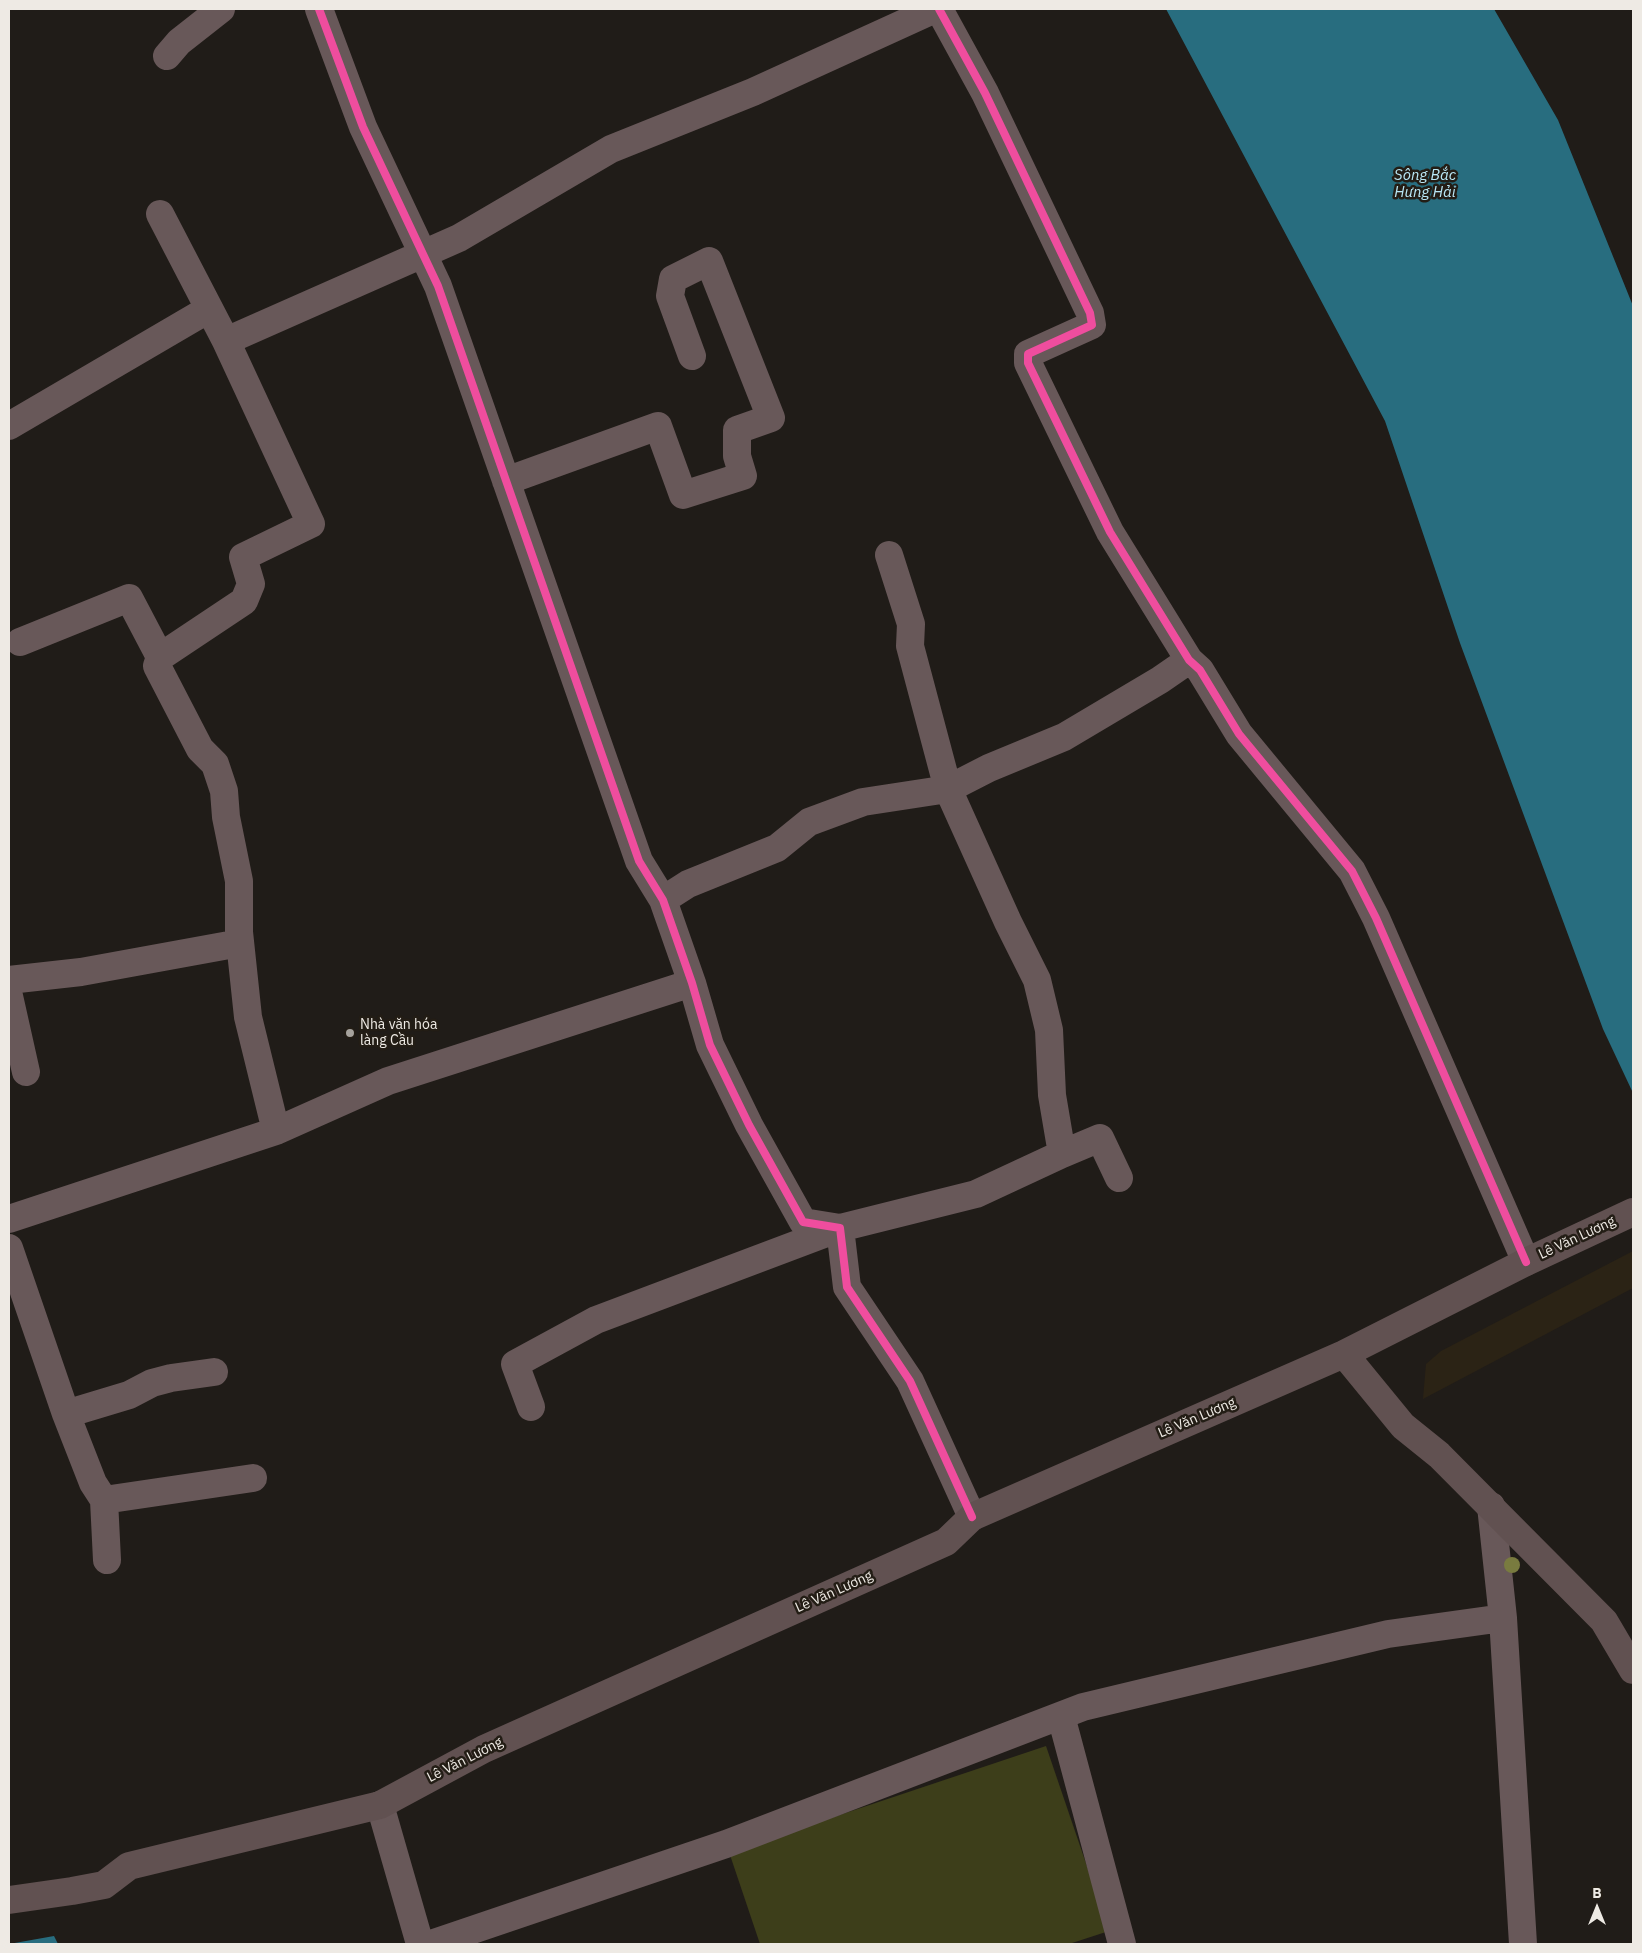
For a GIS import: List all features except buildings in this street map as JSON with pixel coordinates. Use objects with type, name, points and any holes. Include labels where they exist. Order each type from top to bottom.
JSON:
[{"type":"main road","name":"Lê Văn Lương","points":[[9,1900],[104,1885],[129,1866],[380,1805],[484,1750],[946,1542],[972,1517],[1344,1354],[1526,1262],[1630,1213]]},
{"type":"main road","points":[[1344,1354],[1403,1426],[1439,1455],[1604,1621],[1633,1670]]},
{"type":"street","points":[[167,56],[179,42],[221,9]]},
{"type":"street","points":[[319,9],[363,127],[438,286],[639,860],[663,900],[692,983],[710,1045],[749,1126],[803,1222],[840,1228]]},
{"type":"street","points":[[226,342],[459,238],[611,148],[753,92],[935,9]]},
{"type":"street","points":[[939,9],[985,93],[1090,313],[1092,325],[1028,354],[1028,363],[1110,532],[1190,660],[1200,670],[1239,734],[1352,871],[1376,918],[1526,1262]]},
{"type":"street","points":[[160,214],[226,342],[311,524],[243,557],[251,584],[244,601],[160,657],[157,666],[200,749],[215,764],[224,791],[226,817],[239,881],[240,943],[248,1016],[276,1131]]},
{"type":"street","points":[[506,481],[658,426],[683,496],[744,476],[736,456],[736,430],[771,418],[709,262],[673,279],[670,296],[692,356]]},
{"type":"street","points":[[9,426],[209,308]]},
{"type":"street","points":[[889,555],[911,624],[910,646],[948,789],[1008,922],[1037,980],[1049,1030],[1052,1094],[1062,1154]]},
{"type":"street","points":[[20,642],[130,598],[160,657]]},
{"type":"street","points":[[663,900],[688,884],[777,848],[809,822],[864,802],[948,789],[988,768],[1064,737],[1190,660]]},
{"type":"street","points":[[9,980],[81,972],[240,943]]},
{"type":"street","points":[[9,1219],[276,1131],[388,1081],[692,983]]},
{"type":"street","points":[[9,996],[26,1072]]},
{"type":"street","points":[[531,1407],[515,1364],[596,1320],[840,1228],[976,1194],[1100,1138],[1119,1178]]},
{"type":"street","points":[[840,1228],[847,1287],[910,1381],[972,1517]]},
{"type":"street","points":[[9,1248],[66,1414],[93,1483],[104,1500],[107,1560]]},
{"type":"street","points":[[66,1414],[130,1395],[152,1383],[171,1378],[214,1372]]},
{"type":"street","points":[[104,1500],[253,1478]]},
{"type":"street","points":[[1491,1506],[1503,1618],[1523,1944]]},
{"type":"street","points":[[431,1944],[726,1844],[1083,1707],[1388,1634],[1503,1618]]},
{"type":"street","points":[[1061,1716],[1122,1944]]},
{"type":"street","points":[[380,1805],[420,1944]]},
{"type":"shaded area","points":[[1633,1251],[1633,1288],[1423,1399],[1426,1364],[1441,1351]]},
{"type":"shaded area","points":[[1046,1746],[1109,1931],[1069,1944],[760,1944],[729,1852]]},
{"type":"water","name":"Sông Bắc Hưng Hải","points":[[1166,9],[1494,9],[1558,120],[1633,306],[1633,1093],[1603,1029],[1460,643],[1385,421]]},
{"type":"water","points":[[54,1936],[58,1944],[9,1944]]},
{"type":"cycle path","points":[[319,9],[363,127],[438,286],[639,861],[663,900],[692,983],[710,1045],[749,1125],[803,1222],[840,1228],[847,1287],[910,1381],[972,1517]]},
{"type":"cycle path","points":[[939,9],[985,93],[1090,313],[1092,325],[1028,354],[1028,363],[1110,532],[1189,660],[1200,670],[1239,734],[1352,871],[1376,918],[1526,1262]]},
{"type":"place","name":"Nhà văn hóa làng Cầu","points":[[350,1033]]}]
